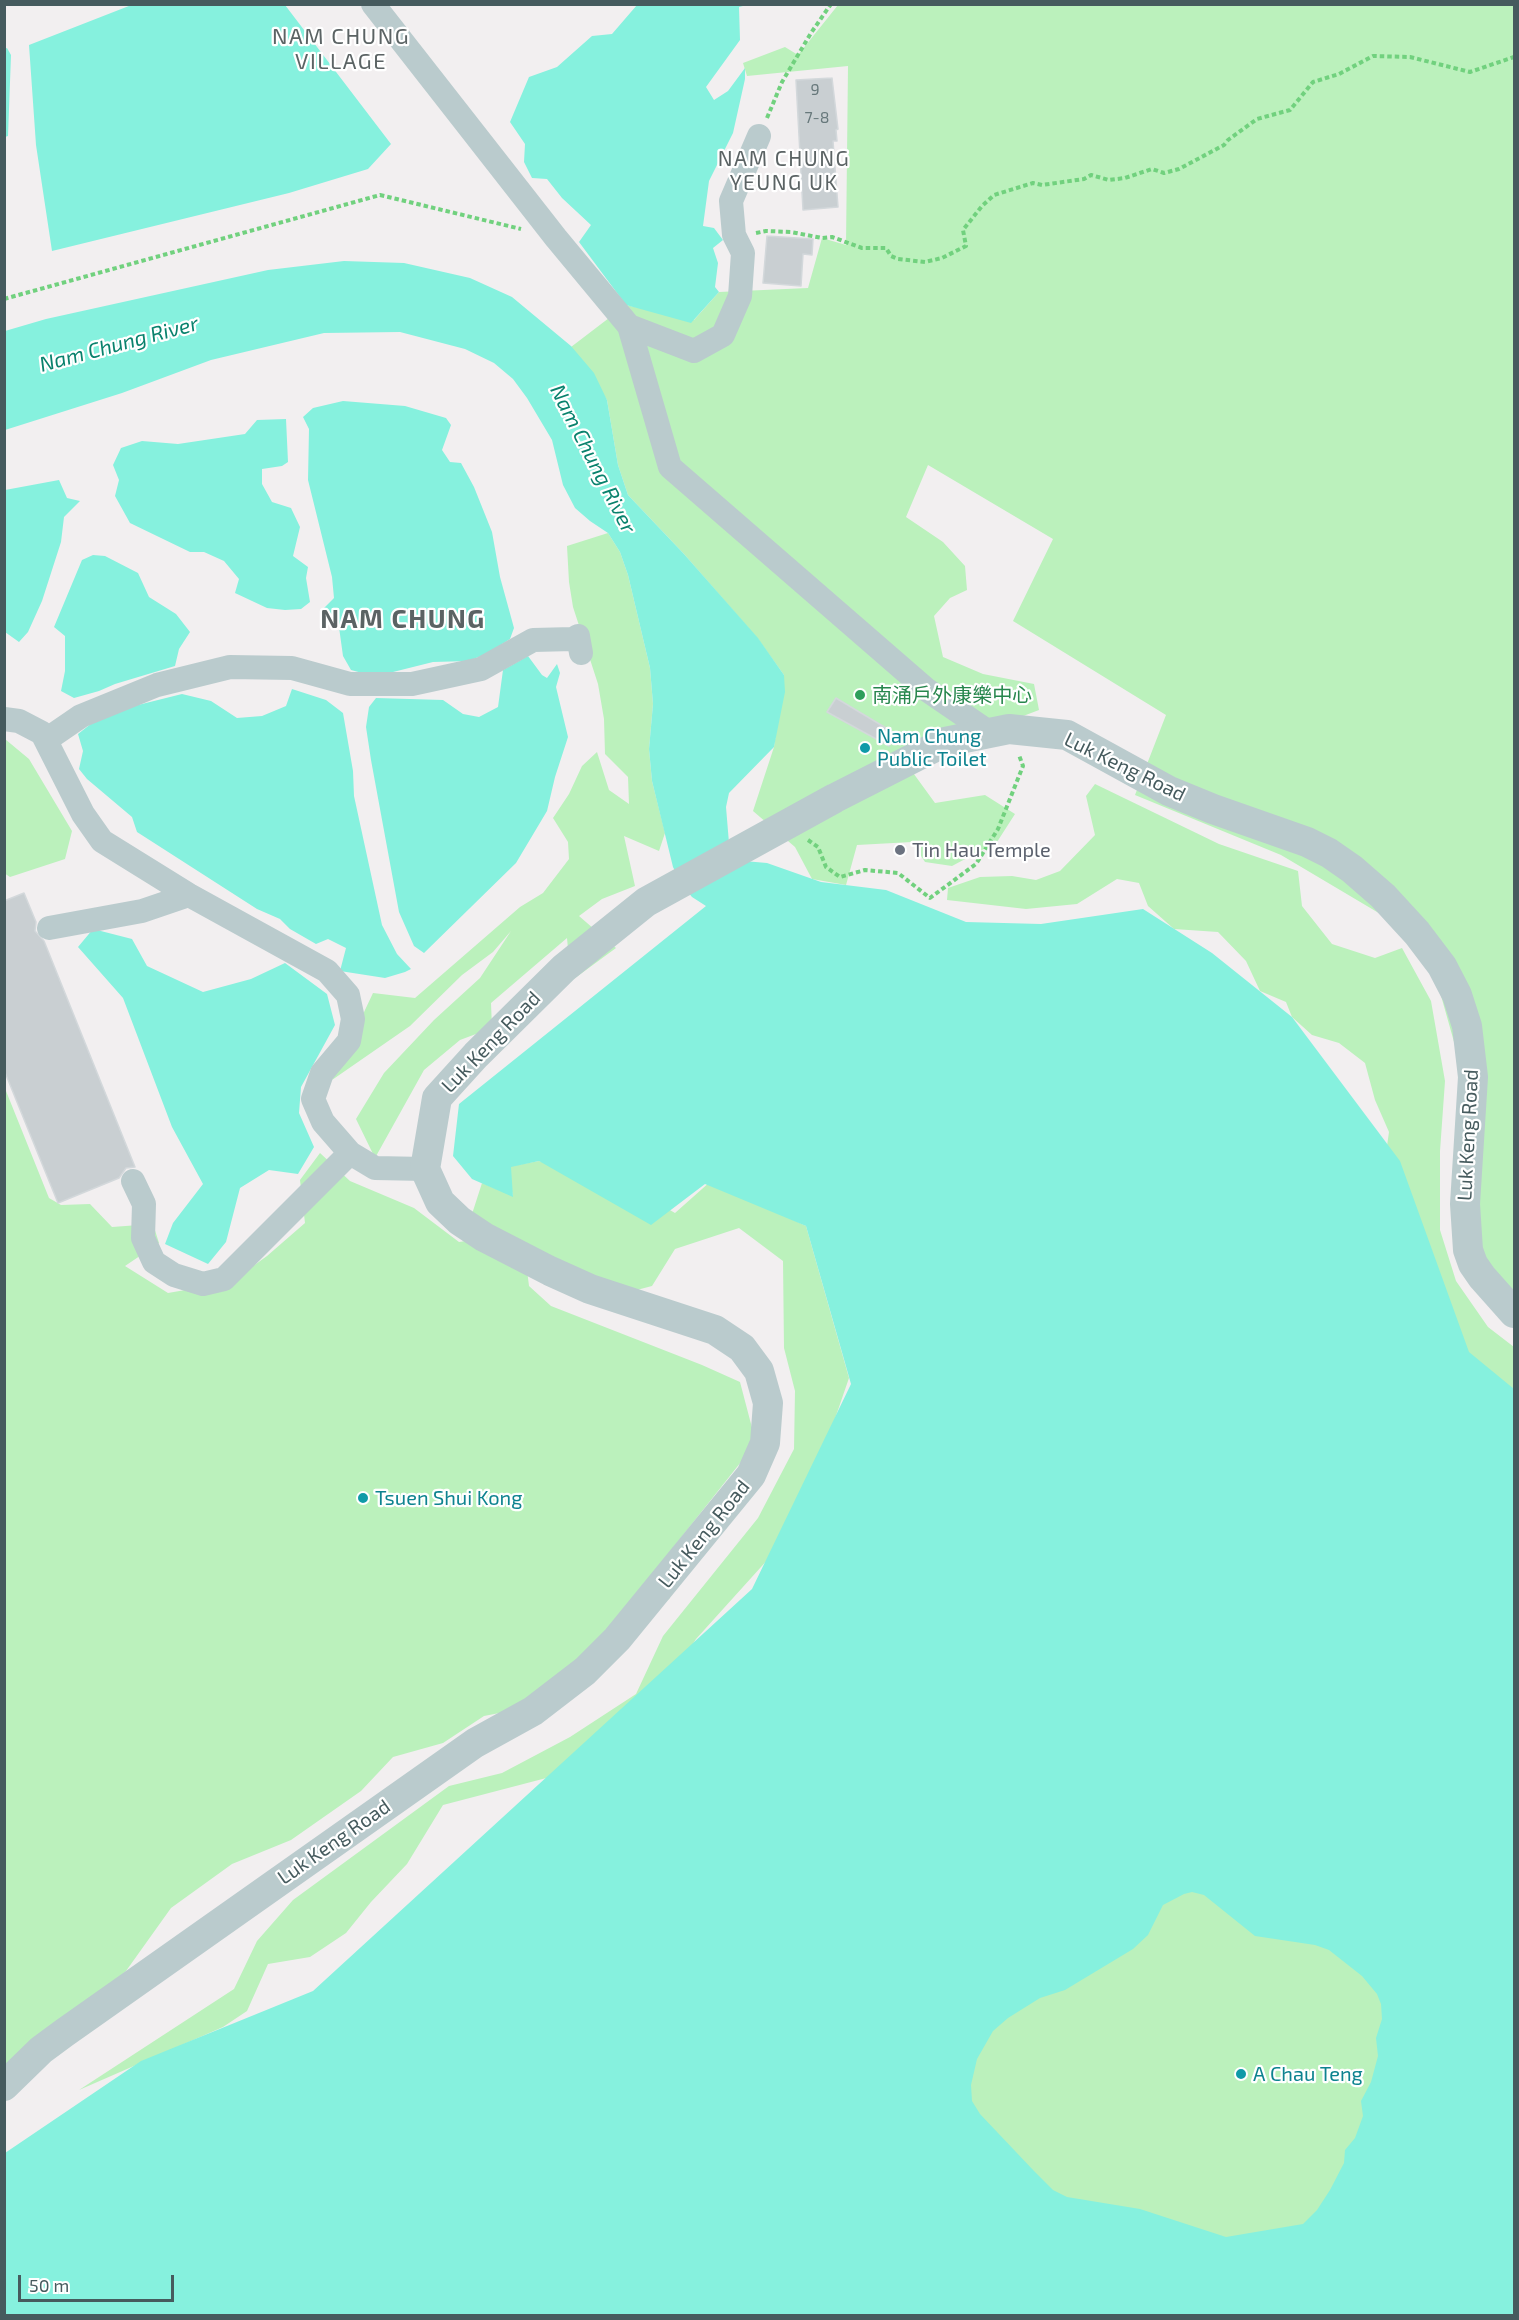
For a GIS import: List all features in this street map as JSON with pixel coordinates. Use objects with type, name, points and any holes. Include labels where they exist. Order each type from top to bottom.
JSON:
[{"type":"street","points":[[373,4],[556,238],[629,327],[670,467],[927,690],[1000,731]]},
{"type":"street","points":[[629,327],[694,351],[723,335],[740,296],[743,253],[735,238],[731,201],[759,136]]},
{"type":"street","points":[[46,740],[81,716],[157,685],[230,667],[292,668],[350,684],[412,684],[481,669],[533,640],[573,639],[578,636],[581,653]]},
{"type":"street","points":[[4,719],[19,721],[42,733],[83,814],[102,841],[189,895],[327,971],[348,994],[353,1019],[349,1041],[322,1073],[313,1098],[323,1122],[350,1153],[375,1167],[425,1169]]},
{"type":"street","name":"Luk Keng Road","points":[[4,2086],[41,2050],[64,2032],[475,1743],[522,1718],[585,1671],[618,1639],[736,1497],[757,1464],[765,1443],[768,1403],[759,1371],[742,1348],[715,1330],[590,1289],[550,1271],[484,1237],[460,1221],[440,1202],[425,1169],[437,1098],[476,1055],[564,968],[646,902],[793,821],[945,742],[1000,731],[1067,735],[1169,791],[1319,848],[1338,859],[1369,883],[1418,933],[1442,966],[1457,995],[1467,1026],[1473,1085],[1465,1204],[1468,1250],[1473,1264],[1482,1277],[1515,1313]]},
{"type":"street","points":[[49,928],[142,911],[189,895]]},
{"type":"street","points":[[133,1181],[144,1204],[143,1238],[154,1262],[174,1275],[203,1284],[224,1279],[350,1153]]},
{"type":"path","points":[[759,136],[782,82],[831,4]]},
{"type":"path","points":[[735,238],[766,231],[791,232],[822,238],[832,237],[862,248],[886,248],[891,256],[898,259],[926,262],[942,258],[966,246],[963,230],[994,195],[1033,183],[1042,185],[1084,179],[1091,175],[1109,180],[1125,178],[1152,169],[1164,173],[1179,169],[1224,145],[1257,119],[1290,110],[1313,82],[1339,74],[1373,56],[1410,57],[1470,72],[1515,57]]},
{"type":"path","points":[[4,299],[380,195],[556,238]]},
{"type":"path","points":[[793,821],[801,835],[818,847],[826,867],[840,877],[865,870],[898,873],[930,898],[976,864],[998,829],[1023,766],[1000,731]]},
{"type":"shaded area","points":[[838,5],[1514,5],[1514,1322],[1479,1293],[1465,1081],[1431,960],[1399,925],[1281,855],[1135,795],[1166,715],[1013,621],[1053,539],[928,465],[906,517],[943,542],[965,566],[967,590],[950,598],[934,616],[943,657],[983,674],[1034,684],[1039,710],[981,732],[911,770],[935,803],[985,795],[1015,814],[997,842],[952,866],[925,862],[912,842],[857,845],[846,885],[812,879],[795,847],[753,811],[774,747],[784,675],[758,639],[684,554],[628,495],[618,465],[607,400],[571,347],[626,305],[694,320],[719,292],[808,288],[822,238],[846,245],[848,66],[747,76],[743,63],[785,47],[798,55]]},
{"type":"shaded area","points":[[608,533],[620,552],[628,575],[650,668],[653,704],[649,749],[652,781],[665,833],[659,851],[624,836],[635,886],[602,899],[579,916],[616,948],[571,981],[567,938],[491,1003],[492,1028],[460,1040],[424,1070],[375,1158],[356,1119],[384,1073],[434,1020],[480,978],[511,931],[493,952],[462,975],[410,1026],[332,1080],[373,993],[415,998],[520,907],[543,893],[569,859],[568,842],[553,818],[569,794],[582,766],[597,752],[609,790],[629,804],[628,777],[605,754],[604,719],[598,684],[573,607],[569,582],[567,546]]},
{"type":"shaded area","points":[[5,739],[29,759],[72,831],[65,859],[10,877],[4,873]]},
{"type":"shaded area","points":[[1095,784],[1219,844],[1298,871],[1302,906],[1332,944],[1375,958],[1402,948],[1431,1001],[1445,1081],[1440,1151],[1440,1230],[1456,1281],[1488,1327],[1514,1347],[1514,1391],[1458,1348],[1383,1174],[1389,1132],[1375,1100],[1365,1063],[1339,1043],[1312,1035],[1292,1017],[1286,1002],[1260,991],[1246,961],[1218,932],[1174,929],[1148,906],[1139,883],[1117,879],[1077,904],[1026,909],[947,900],[948,888],[980,877],[1012,876],[1036,880],[1060,871],[1095,835],[1086,796]]},
{"type":"shaded area","points":[[4,1086],[49,1198],[61,1205],[90,1204],[112,1227],[153,1224],[159,1243],[125,1266],[168,1293],[231,1282],[267,1256],[305,1223],[300,1180],[320,1153],[350,1181],[414,1208],[459,1242],[500,1236],[472,1214],[482,1183],[513,1196],[506,1167],[539,1161],[649,1198],[675,1213],[711,1181],[806,1226],[849,1378],[798,1526],[696,1639],[660,1697],[554,1776],[443,1805],[407,1864],[371,1902],[346,1933],[310,1957],[268,1964],[247,2011],[223,2027],[79,2090],[234,1989],[257,1941],[293,1900],[449,1786],[502,1773],[570,1737],[636,1694],[663,1636],[758,1518],[794,1449],[795,1391],[784,1348],[783,1261],[739,1228],[675,1249],[652,1286],[606,1298],[525,1254],[529,1286],[551,1306],[740,1382],[756,1443],[668,1554],[670,1598],[614,1646],[556,1702],[484,1716],[443,1743],[393,1757],[361,1791],[291,1840],[232,1864],[171,1908],[126,1971],[5,2077]]},
{"type":"shaded area","points":[[1203,1871],[1329,1941],[1371,1980],[1398,2034],[1326,2231],[1230,2245],[1010,2197],[947,2044]]},
{"type":"water","points":[[134,4],[285,5],[391,144],[368,169],[289,193],[52,251],[36,145],[29,45]]},
{"type":"water","points":[[637,5],[747,5],[739,7],[740,40],[706,87],[714,100],[728,91],[745,68],[745,79],[733,133],[709,181],[703,226],[714,228],[723,240],[713,248],[718,263],[715,287],[719,292],[691,323],[626,305],[579,242],[591,225],[562,198],[547,179],[532,178],[524,162],[525,144],[510,122],[529,77],[557,67],[592,36],[612,34]]},
{"type":"water","points":[[7,48],[11,55],[8,136],[5,137],[4,49]]},
{"type":"water","name":"Nam Chung River","points":[[344,261],[404,263],[470,278],[512,297],[571,346],[594,373],[607,400],[618,465],[628,495],[758,638],[784,675],[785,692],[774,747],[729,793],[726,807],[729,843],[744,861],[767,863],[821,882],[886,890],[966,922],[1041,924],[1143,909],[1212,953],[1292,1017],[1400,1161],[1469,1352],[1514,1389],[1514,2315],[5,2315],[5,2153],[141,2061],[313,1991],[752,1589],[851,1384],[806,1226],[705,1184],[651,1225],[539,1161],[511,1167],[513,1197],[472,1179],[453,1156],[459,1104],[706,906],[692,897],[682,885],[673,867],[652,781],[649,749],[653,704],[650,668],[628,575],[620,552],[608,533],[575,508],[563,485],[552,440],[513,379],[494,363],[465,349],[400,332],[324,333],[211,360],[122,393],[5,430],[5,331],[46,319],[268,270]],"holes":[[[1192,1892],[1204,1895],[1255,1936],[1315,1945],[1329,1950],[1362,1976],[1377,1994],[1381,2004],[1382,2019],[1376,2038],[1378,2056],[1371,2082],[1361,2101],[1363,2116],[1355,2138],[1345,2150],[1344,2163],[1330,2190],[1317,2210],[1303,2224],[1226,2237],[1140,2209],[1067,2197],[1053,2190],[1034,2171],[980,2114],[972,2101],[971,2085],[977,2059],[993,2031],[1008,2018],[1040,1998],[1065,1990],[1133,1949],[1148,1935],[1163,1905]]]},
{"type":"water","points":[[343,401],[405,406],[446,418],[451,425],[442,450],[450,462],[461,463],[474,487],[492,532],[500,577],[514,628],[510,639],[488,653],[469,661],[433,662],[385,674],[366,674],[351,670],[343,656],[338,620],[322,610],[334,598],[332,577],[308,480],[309,429],[303,417],[313,408]]},
{"type":"water","points":[[286,419],[288,462],[282,466],[262,469],[262,484],[272,502],[291,508],[300,527],[293,556],[308,567],[306,578],[310,602],[301,609],[285,610],[267,608],[235,593],[239,579],[224,561],[204,552],[190,552],[130,523],[115,496],[119,480],[113,465],[121,448],[142,441],[178,444],[245,434],[257,420]]},
{"type":"water","points":[[59,480],[67,498],[80,501],[64,517],[61,542],[42,601],[28,632],[19,642],[5,632],[5,490]]},
{"type":"water","points":[[93,555],[105,556],[138,573],[149,597],[176,614],[190,632],[179,649],[175,666],[74,698],[61,691],[65,671],[65,636],[54,627],[82,560]]},
{"type":"water","points":[[528,656],[542,675],[547,678],[557,664],[560,673],[556,687],[568,737],[547,811],[516,863],[424,953],[414,946],[399,912],[366,727],[369,707],[376,698],[443,700],[463,714],[479,717],[498,707],[503,670]]},
{"type":"water","points":[[292,689],[326,700],[343,713],[353,771],[354,796],[382,925],[397,954],[411,969],[405,972],[385,978],[340,971],[346,948],[328,939],[316,944],[290,929],[280,919],[257,909],[137,832],[132,817],[87,779],[79,769],[83,751],[78,734],[92,723],[130,707],[182,694],[211,701],[237,718],[262,716],[286,706]]},
{"type":"water","points":[[93,929],[132,939],[147,966],[203,992],[251,979],[285,963],[327,994],[335,1025],[301,1087],[299,1113],[314,1147],[298,1174],[269,1170],[240,1188],[226,1242],[208,1264],[165,1244],[173,1223],[203,1184],[172,1127],[123,998],[78,947]]},
{"type":"building","points":[[832,78],[838,129],[836,130],[837,141],[833,141],[838,207],[803,210],[796,80]]},
{"type":"building","points":[[767,236],[813,239],[812,255],[803,254],[801,286],[763,283]]},
{"type":"building","points":[[836,698],[896,734],[889,746],[827,712]]},
{"type":"building","points":[[24,893],[36,922],[35,931],[44,941],[135,1167],[126,1168],[119,1178],[58,1203],[4,1070],[4,901]]},
{"type":"place","name":"南涌戶外康樂中心","points":[[860,695]]},
{"type":"place","name":"Nam Chung Public Toilet","points":[[865,748]]},
{"type":"place","name":"Tin Hau Temple","points":[[900,850]]},
{"type":"place","name":"Tsuen Shui Kong","points":[[363,1498]]},
{"type":"place","name":"A Chau Teng","points":[[1241,2074]]},
{"type":"district","name":"NAM CHUNG VILLAGE","points":[[341,50]]},
{"type":"district","name":"NAM CHUNG YEUNG UK","points":[[784,171]]},
{"type":"district","name":"NAM CHUNG","points":[[403,619]]}]
